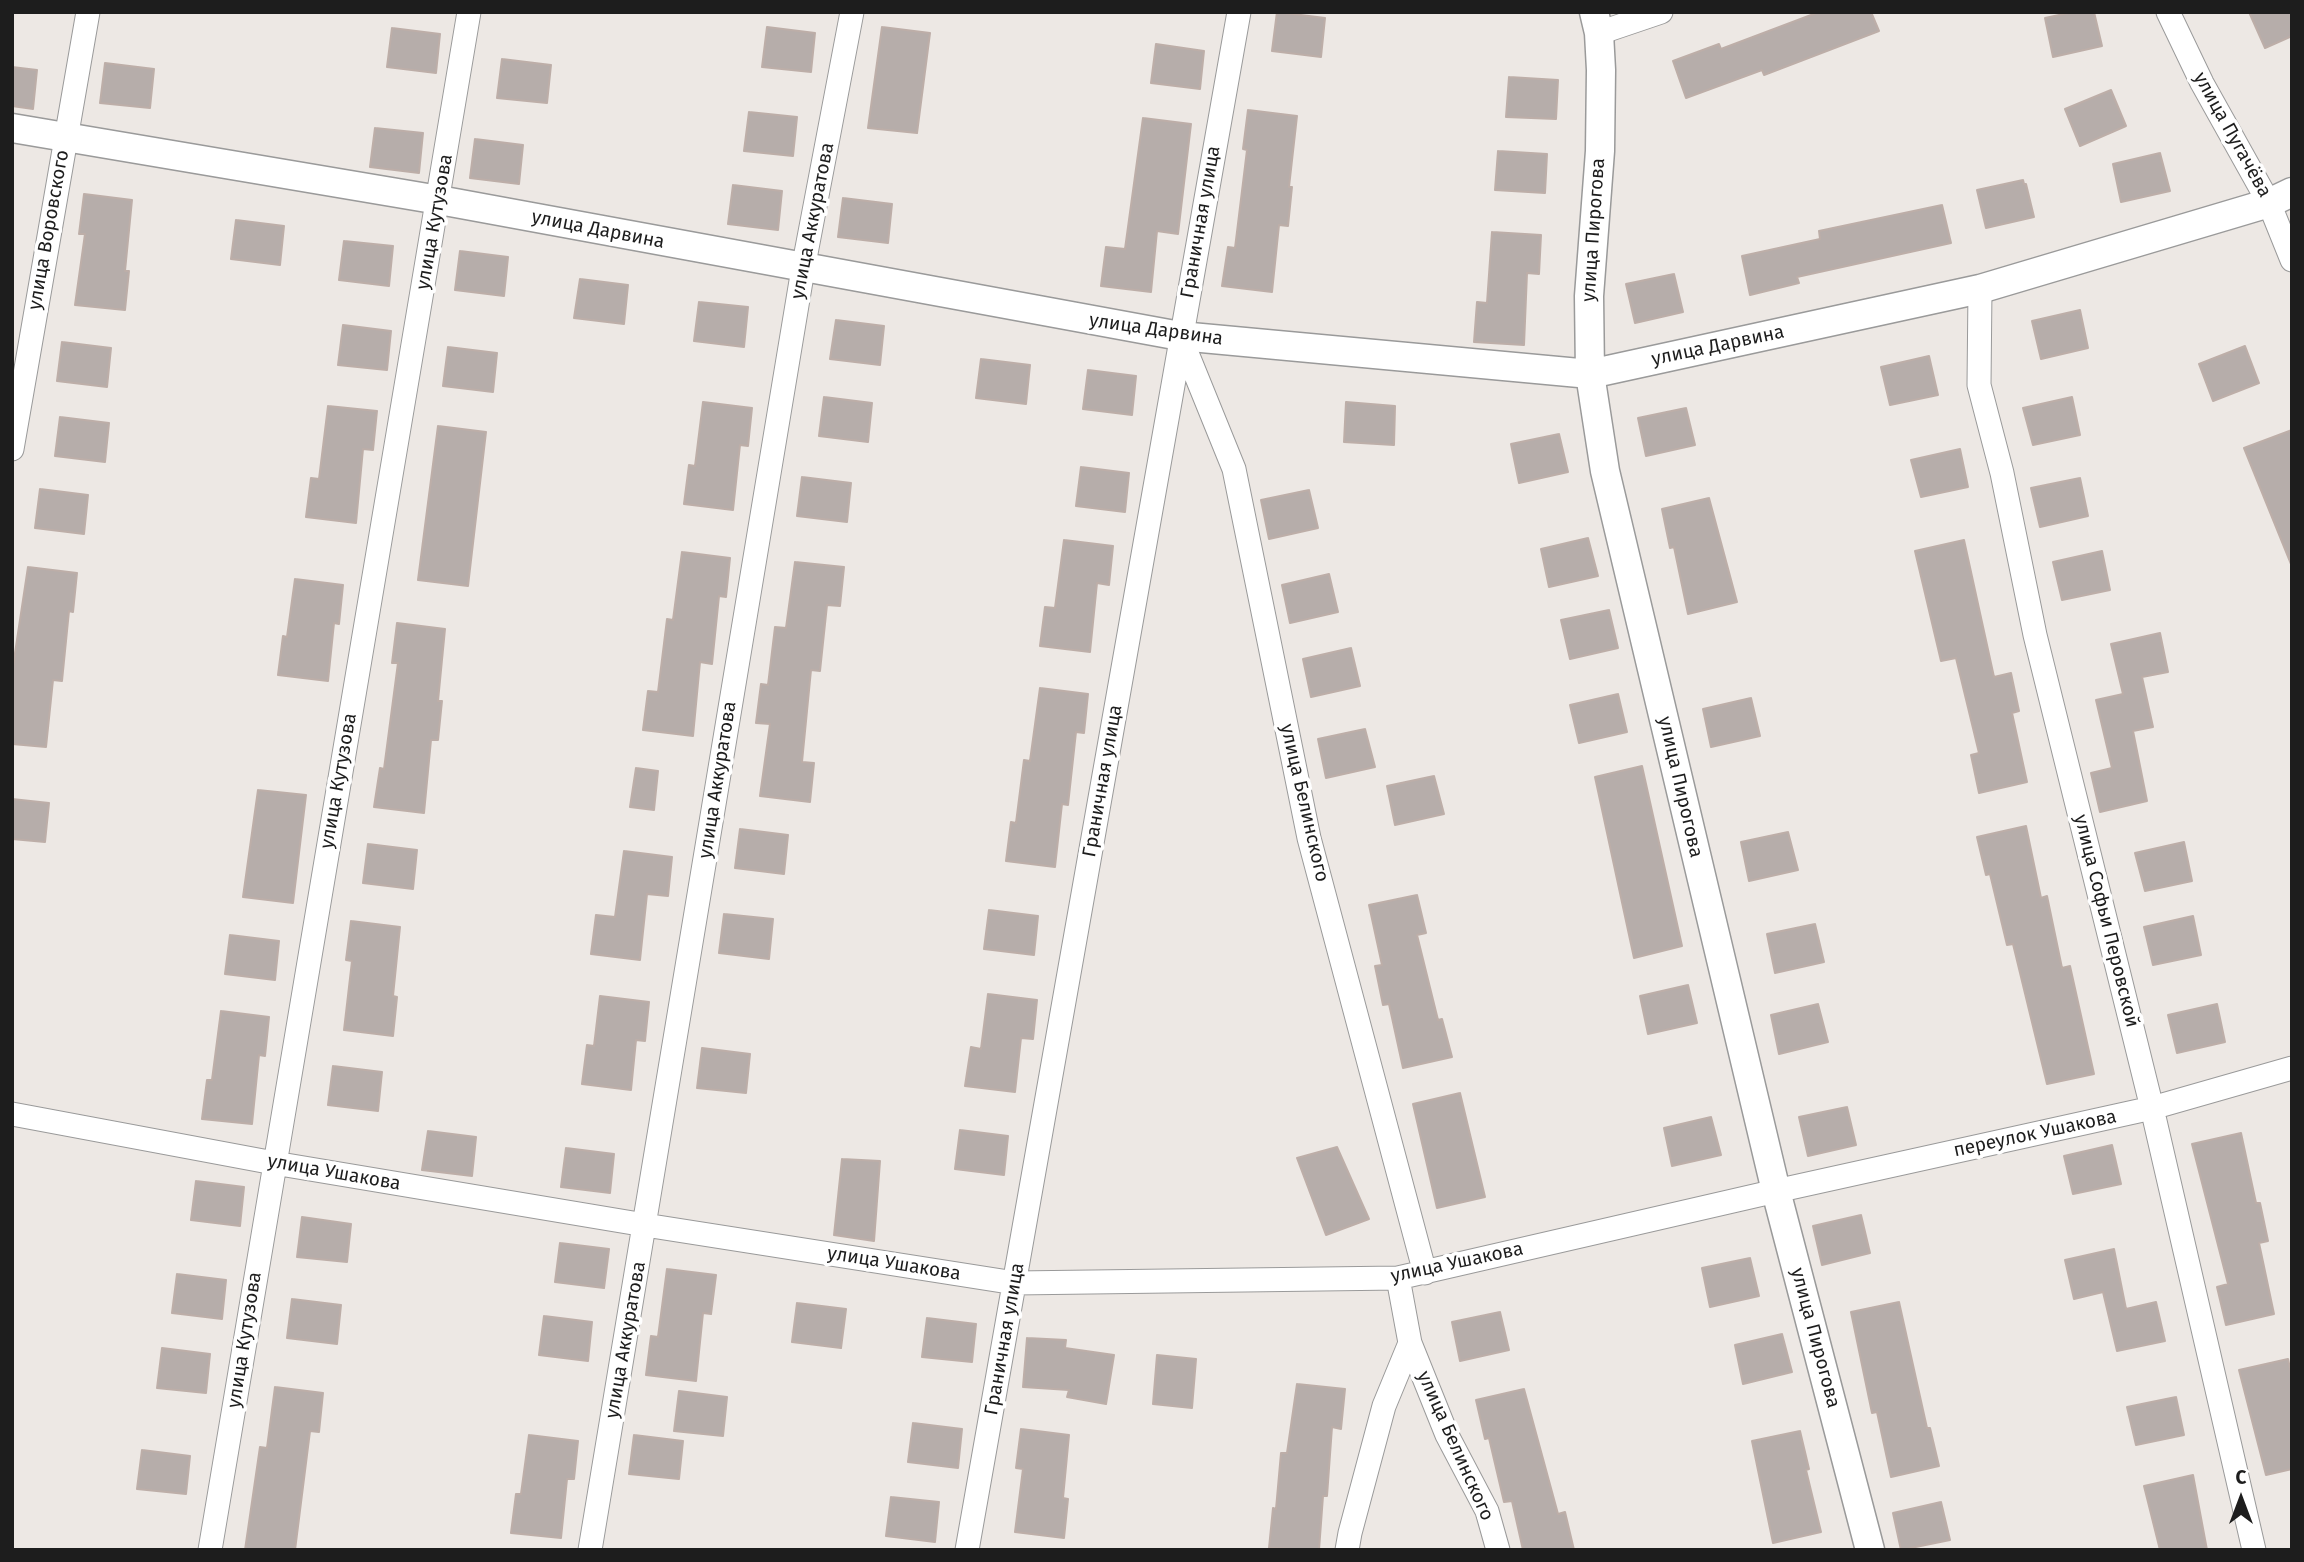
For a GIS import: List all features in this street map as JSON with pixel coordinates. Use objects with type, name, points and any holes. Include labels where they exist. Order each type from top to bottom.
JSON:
[{"type":"street","name":"улица Воровского","points":[[12,449],[88,12]]},
{"type":"street","name":"улица Кутузова","points":[[210,1550],[469,12]]},
{"type":"street","name":"улица Аккуратова","points":[[590,1550],[803,269],[852,12]]},
{"type":"street","name":"Граничная улица","points":[[967,1550],[1239,12]]},
{"type":"street","points":[[1596,23],[1661,12]]},
{"type":"street","name":"улица Пугачёва","points":[[2168,12],[2202,83],[2280,197],[2292,260]]},
{"type":"street","name":"улица Пирогова","points":[[1596,23],[1601,71],[1600,151],[1589,296],[1590,374],[1605,471],[1776,1191],[1870,1550]]},
{"type":"street","name":"улица Дарвина","points":[[12,128],[439,200],[803,269],[1180,336],[1590,374],[1980,289],[2280,197]]},
{"type":"street","name":"улица Софьи Перовской","points":[[1980,289],[1979,385],[2002,473],[2035,635],[2152,1108],[2254,1550]]},
{"type":"street","name":"улица Белинского","points":[[1180,336],[1234,468],[1309,838],[1425,1273]]},
{"type":"street","name":"переулок Ушакова","points":[[1776,1191],[2152,1108],[2292,1068]]},
{"type":"street","name":"улица Ушакова","points":[[12,1114],[274,1163],[1015,1283],[1398,1278],[1776,1191]]},
{"type":"street","name":"улица Белинского","points":[[1398,1278],[1410,1343],[1447,1435],[1487,1511],[1498,1550]]},
{"type":"street","name":"улица Белинского","points":[[1347,1550],[1384,1406],[1410,1343]]},
{"type":"building","points":[[1277,12],[1325,18],[1321,57],[1272,51]]},
{"type":"building","points":[[1819,12],[1871,12],[1879,31],[1764,75],[1762,70],[1686,98],[1673,61],[1719,44],[1721,49]]},
{"type":"building","points":[[2073,12],[2094,12],[2102,46],[2053,57],[2045,18]]},
{"type":"building","points":[[2249,12],[2292,12],[2292,36],[2265,48]]},
{"type":"building","points":[[767,27],[815,33],[811,72],[762,67]]},
{"type":"building","points":[[882,27],[930,33],[917,133],[868,128]]},
{"type":"building","points":[[392,28],[440,34],[436,73],[387,67]]},
{"type":"building","points":[[1156,44],[1204,51],[1200,89],[1151,83]]},
{"type":"building","points":[[502,59],[551,65],[547,103],[497,98]]},
{"type":"building","points":[[105,63],[154,69],[150,108],[100,103]]},
{"type":"building","points":[[12,67],[37,70],[33,109],[12,106]]},
{"type":"building","points":[[1509,77],[1558,80],[1556,119],[1506,117]]},
{"type":"building","points":[[2111,90],[2126,126],[2080,146],[2065,109]]},
{"type":"building","points":[[1248,110],[1297,116],[1289,187],[1292,187],[1288,226],[1279,225],[1272,292],[1222,286],[1228,247],[1235,248],[1247,150],[1243,149]]},
{"type":"building","points":[[749,112],[797,117],[793,156],[744,151]]},
{"type":"building","points":[[1143,118],[1191,124],[1178,234],[1157,231],[1151,292],[1101,286],[1106,247],[1125,249]]},
{"type":"building","points":[[375,128],[423,133],[419,173],[370,167]]},
{"type":"building","points":[[475,139],[523,145],[519,184],[470,178]]},
{"type":"building","points":[[1498,151],[1547,154],[1545,193],[1495,190]]},
{"type":"building","points":[[2160,153],[2170,191],[2121,202],[2113,164]]},
{"type":"building","points":[[2023,180],[2034,217],[1986,228],[1977,190]]},
{"type":"building","points":[[733,185],[782,191],[778,230],[728,224]]},
{"type":"building","points":[[84,194],[132,200],[125,271],[129,271],[125,310],[75,305],[85,234],[79,234]]},
{"type":"building","points":[[843,198],[892,204],[888,243],[838,237]]},
{"type":"building","points":[[1942,205],[1951,243],[1797,277],[1799,283],[1750,295],[1742,256],[1820,239],[1819,231]]},
{"type":"building","points":[[236,220],[284,226],[280,265],[231,259]]},
{"type":"building","points":[[1492,232],[1541,235],[1539,274],[1527,273],[1524,345],[1474,342],[1477,302],[1487,303]]},
{"type":"building","points":[[344,241],[393,246],[389,286],[339,280]]},
{"type":"building","points":[[460,251],[508,257],[504,296],[455,290]]},
{"type":"building","points":[[1674,274],[1683,312],[1635,323],[1626,284]]},
{"type":"building","points":[[580,279],[628,285],[624,324],[574,318]]},
{"type":"building","points":[[699,302],[748,307],[744,347],[694,341]]},
{"type":"building","points":[[2080,310],[2088,348],[2041,359],[2032,321]]},
{"type":"building","points":[[836,320],[884,326],[880,365],[830,359]]},
{"type":"building","points":[[343,325],[391,331],[387,370],[338,365]]},
{"type":"building","points":[[62,342],[111,348],[107,387],[57,381]]},
{"type":"building","points":[[2245,346],[2259,383],[2213,401],[2199,364]]},
{"type":"building","points":[[448,347],[497,353],[493,392],[443,386]]},
{"type":"building","points":[[1929,356],[1938,395],[1890,405],[1881,367]]},
{"type":"building","points":[[981,359],[1030,365],[1026,404],[976,398]]},
{"type":"building","points":[[1088,370],[1136,376],[1132,415],[1083,409]]},
{"type":"building","points":[[824,397],[872,403],[868,442],[819,436]]},
{"type":"building","points":[[2072,397],[2080,435],[2033,445],[2023,408]]},
{"type":"building","points":[[703,402],[752,408],[748,446],[740,445],[733,510],[684,504],[689,465],[695,466]]},
{"type":"building","points":[[1346,402],[1395,406],[1394,445],[1344,442]]},
{"type":"building","points":[[328,406],[377,411],[373,450],[363,449],[356,523],[306,517],[311,478],[319,479]]},
{"type":"building","points":[[1686,408],[1695,445],[1646,456],[1638,418]]},
{"type":"building","points":[[60,417],[109,423],[105,462],[55,456]]},
{"type":"building","points":[[438,426],[486,432],[468,586],[418,580]]},
{"type":"building","points":[[2292,430],[2292,564],[2291,564],[2244,448]]},
{"type":"building","points":[[1559,434],[1568,472],[1519,483],[1511,444]]},
{"type":"building","points":[[1960,449],[1968,487],[1921,497],[1911,460]]},
{"type":"building","points":[[1081,467],[1129,473],[1125,512],[1076,506]]},
{"type":"building","points":[[802,477],[851,483],[847,522],[797,516]]},
{"type":"building","points":[[2080,478],[2088,516],[2040,527],[2031,488]]},
{"type":"building","points":[[40,489],[88,495],[84,534],[35,528]]},
{"type":"building","points":[[1309,490],[1318,528],[1269,539],[1261,500]]},
{"type":"building","points":[[1709,498],[1737,602],[1688,614],[1674,547],[1670,548],[1662,509]]},
{"type":"building","points":[[1588,538],[1598,576],[1549,587],[1541,549]]},
{"type":"building","points":[[1064,540],[1113,546],[1109,585],[1097,583],[1090,652],[1040,646],[1045,607],[1055,608]]},
{"type":"building","points":[[1964,540],[1994,677],[2011,673],[2019,711],[2012,713],[2027,782],[1979,793],[1971,755],[1979,753],[1956,658],[1941,661],[1915,551]]},
{"type":"building","points":[[2102,551],[2110,590],[2062,600],[2053,562]]},
{"type":"building","points":[[682,552],[730,558],[726,597],[719,596],[712,664],[700,662],[693,736],[643,730],[648,691],[658,692],[667,619],[673,620]]},
{"type":"building","points":[[795,562],[844,567],[840,606],[827,605],[820,671],[811,670],[802,762],[814,763],[810,802],[760,796],[770,724],[756,723],[761,684],[768,685],[775,627],[786,628]]},
{"type":"building","points":[[28,567],[77,573],[73,612],[69,611],[62,681],[53,680],[46,747],[12,744],[12,673]]},
{"type":"building","points":[[1329,574],[1338,612],[1290,623],[1282,585]]},
{"type":"building","points":[[295,579],[343,585],[339,624],[334,623],[328,681],[278,675],[283,636],[287,637]]},
{"type":"building","points":[[1609,610],[1618,648],[1570,659],[1561,620]]},
{"type":"building","points":[[397,623],[445,629],[438,701],[442,701],[438,740],[431,740],[424,813],[374,807],[380,768],[384,769],[398,663],[392,663]]},
{"type":"building","points":[[2160,633],[2168,672],[2142,677],[2153,727],[2133,731],[2147,801],[2100,812],[2091,773],[2112,768],[2096,700],[2123,694],[2111,644]]},
{"type":"building","points":[[1351,648],[1360,686],[1311,697],[1303,659]]},
{"type":"building","points":[[1040,688],[1088,694],[1084,733],[1076,732],[1068,805],[1062,804],[1055,867],[1006,861],[1011,822],[1016,823],[1024,760],[1030,761]]},
{"type":"building","points":[[1618,694],[1627,732],[1579,743],[1570,705]]},
{"type":"building","points":[[1751,698],[1760,736],[1711,747],[1703,709]]},
{"type":"building","points":[[1365,729],[1375,767],[1326,778],[1318,739]]},
{"type":"building","points":[[1642,766],[1682,946],[1634,958],[1595,777]]},
{"type":"building","points":[[636,768],[658,771],[654,810],[630,807]]},
{"type":"building","points":[[1434,776],[1444,814],[1395,825],[1387,786]]},
{"type":"building","points":[[258,790],[306,795],[293,903],[243,897]]},
{"type":"building","points":[[12,799],[49,803],[45,842],[12,839]]},
{"type":"building","points":[[2026,826],[2041,898],[2047,896],[2062,968],[2070,966],[2094,1074],[2047,1084],[2013,944],[2007,945],[1990,874],[1986,875],[1977,837]]},
{"type":"building","points":[[740,829],[788,835],[784,874],[735,868]]},
{"type":"building","points":[[1788,832],[1798,870],[1749,881],[1741,842]]},
{"type":"building","points":[[2184,842],[2192,881],[2145,891],[2135,853]]},
{"type":"building","points":[[368,844],[417,850],[413,889],[363,883]]},
{"type":"building","points":[[624,851],[672,857],[668,896],[647,894],[640,960],[591,954],[596,915],[615,917]]},
{"type":"building","points":[[1417,895],[1426,933],[1417,935],[1438,1020],[1442,1019],[1452,1057],[1403,1068],[1389,1004],[1383,1005],[1375,966],[1382,965],[1369,905]]},
{"type":"building","points":[[989,910],[1038,916],[1034,955],[984,949]]},
{"type":"building","points":[[724,914],[773,919],[769,959],[719,953]]},
{"type":"building","points":[[2193,916],[2201,955],[2153,965],[2144,927]]},
{"type":"building","points":[[351,921],[400,927],[393,996],[397,997],[393,1036],[344,1030],[352,961],[346,960]]},
{"type":"building","points":[[1815,924],[1824,962],[1775,973],[1767,934]]},
{"type":"building","points":[[230,935],[279,941],[275,980],[225,974]]},
{"type":"building","points":[[1688,985],[1697,1023],[1648,1034],[1640,996]]},
{"type":"building","points":[[988,994],[1037,1000],[1033,1039],[1021,1038],[1015,1092],[965,1086],[971,1047],[981,1049]]},
{"type":"building","points":[[600,996],[649,1002],[645,1041],[636,1040],[631,1090],[582,1084],[587,1045],[594,1046]]},
{"type":"building","points":[[1818,1004],[1828,1042],[1779,1054],[1771,1015]]},
{"type":"building","points":[[2217,1004],[2225,1042],[2177,1053],[2168,1015]]},
{"type":"building","points":[[221,1011],[269,1017],[265,1056],[259,1055],[252,1124],[202,1119],[207,1080],[212,1080]]},
{"type":"building","points":[[702,1048],[750,1054],[746,1093],[697,1088]]},
{"type":"building","points":[[333,1066],[382,1072],[378,1111],[328,1105]]},
{"type":"building","points":[[1460,1093],[1485,1197],[1437,1208],[1413,1104]]},
{"type":"building","points":[[1847,1107],[1856,1145],[1808,1156],[1799,1117]]},
{"type":"building","points":[[1711,1117],[1721,1155],[1672,1166],[1664,1128]]},
{"type":"building","points":[[960,1130],[1008,1136],[1004,1175],[955,1169]]},
{"type":"building","points":[[428,1131],[476,1137],[472,1176],[422,1170]]},
{"type":"building","points":[[2241,1133],[2256,1203],[2260,1203],[2268,1241],[2259,1243],[2274,1314],[2226,1325],[2217,1287],[2228,1284],[2192,1144]]},
{"type":"building","points":[[2112,1145],[2121,1184],[2073,1194],[2064,1156]]},
{"type":"building","points":[[1337,1147],[1369,1219],[1326,1235],[1297,1158]]},
{"type":"building","points":[[566,1148],[614,1154],[610,1193],[561,1187]]},
{"type":"building","points":[[842,1159],[880,1161],[874,1241],[834,1235]]},
{"type":"building","points":[[196,1181],[244,1187],[240,1226],[191,1220]]},
{"type":"building","points":[[1861,1215],[1870,1253],[1822,1265],[1813,1226]]},
{"type":"building","points":[[302,1217],[351,1224],[347,1262],[297,1257]]},
{"type":"building","points":[[560,1243],[609,1249],[604,1288],[555,1282]]},
{"type":"building","points":[[2114,1249],[2126,1309],[2156,1302],[2165,1341],[2117,1351],[2103,1292],[2074,1299],[2065,1260]]},
{"type":"building","points":[[1750,1258],[1759,1296],[1710,1307],[1702,1268]]},
{"type":"building","points":[[667,1269],[716,1275],[711,1314],[703,1313],[696,1381],[646,1375],[651,1336],[658,1337]]},
{"type":"building","points":[[177,1274],[226,1280],[222,1319],[172,1313]]},
{"type":"building","points":[[292,1299],[341,1305],[337,1344],[287,1338]]},
{"type":"building","points":[[1899,1302],[1927,1428],[1930,1428],[1939,1466],[1891,1477],[1877,1412],[1872,1413],[1851,1312]]},
{"type":"building","points":[[797,1303],[846,1309],[841,1348],[792,1342]]},
{"type":"building","points":[[1500,1312],[1509,1350],[1460,1361],[1452,1322]]},
{"type":"building","points":[[544,1316],[592,1322],[588,1361],[539,1355]]},
{"type":"building","points":[[927,1318],[976,1324],[972,1362],[922,1357]]},
{"type":"building","points":[[1782,1334],[1792,1372],[1743,1384],[1735,1345]]},
{"type":"building","points":[[1027,1338],[1066,1340],[1065,1348],[1114,1355],[1106,1404],[1067,1397],[1069,1390],[1023,1387]]},
{"type":"building","points":[[162,1348],[210,1354],[206,1393],[157,1388]]},
{"type":"building","points":[[1157,1355],[1196,1359],[1192,1408],[1153,1404]]},
{"type":"building","points":[[2288,1359],[2292,1377],[2292,1469],[2266,1475],[2239,1370]]},
{"type":"building","points":[[1297,1384],[1345,1389],[1341,1429],[1332,1427],[1327,1496],[1323,1496],[1319,1550],[1269,1548],[1281,1453],[1287,1453]]},
{"type":"building","points":[[275,1387],[323,1393],[319,1432],[310,1431],[295,1550],[245,1550],[260,1447],[267,1448]]},
{"type":"building","points":[[1524,1389],[1558,1514],[1565,1512],[1574,1550],[1523,1550],[1512,1501],[1504,1502],[1489,1438],[1485,1439],[1476,1400]]},
{"type":"building","points":[[679,1391],[727,1397],[723,1436],[674,1431]]},
{"type":"building","points":[[2176,1397],[2184,1435],[2136,1445],[2127,1407]]},
{"type":"building","points":[[913,1423],[962,1429],[958,1468],[908,1462]]},
{"type":"building","points":[[1021,1429],[1069,1435],[1063,1498],[1068,1499],[1064,1538],[1015,1532],[1023,1469],[1016,1468]]},
{"type":"building","points":[[1800,1431],[1821,1532],[1773,1543],[1752,1441]]},
{"type":"building","points":[[529,1435],[578,1441],[574,1479],[567,1479],[561,1538],[511,1533],[516,1494],[521,1494]]},
{"type":"building","points":[[634,1435],[683,1441],[679,1479],[629,1474]]},
{"type":"building","points":[[142,1450],[190,1456],[186,1494],[137,1489]]},
{"type":"building","points":[[2193,1475],[2207,1550],[2160,1550],[2144,1486]]},
{"type":"building","points":[[891,1497],[939,1502],[935,1542],[886,1536]]},
{"type":"building","points":[[1941,1502],[1950,1540],[1901,1550],[1893,1513]]}]
